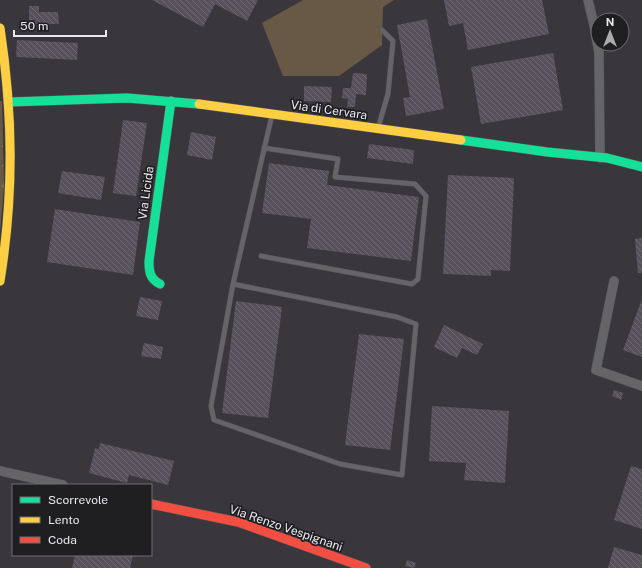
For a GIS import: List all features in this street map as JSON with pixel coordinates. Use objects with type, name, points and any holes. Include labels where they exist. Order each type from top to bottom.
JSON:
[{"type":"street","points":[[588,0],[599,53],[600,158]]},
{"type":"street","points":[[0,28],[6,58],[10,102],[10,206],[6,247],[0,281]]},
{"type":"street","name":"Via di Cervara","points":[[10,102],[126,98],[171,101],[600,158],[628,162],[642,167]]},
{"type":"street","name":"Via Licida","points":[[160,284],[154,281],[150,274],[149,261],[171,101]]},
{"type":"street","points":[[614,281],[596,370],[642,386]]},
{"type":"street","points":[[0,471],[58,484]]},
{"type":"street","name":"Via Renzo Vespignani","points":[[152,504],[238,522],[360,567]]},
{"type":"lane","points":[[378,129],[388,94],[393,41],[382,30]]},
{"type":"lane","points":[[233,284],[397,317],[416,324],[402,475],[340,464],[214,420],[211,406],[233,284],[273,114]]},
{"type":"lane","points":[[261,256],[412,284],[418,279],[426,196],[415,184],[335,177],[338,159],[264,148]]},
{"type":"green space","points":[[303,0],[394,0],[383,7],[382,45],[339,76],[283,76],[262,23]]},
{"type":"green space","points":[[0,101],[2,101],[4,187],[0,232]]},
{"type":"building","points":[[152,0],[258,0],[247,21],[215,4],[203,27]]},
{"type":"building","points":[[444,0],[542,0],[549,34],[468,50],[463,23],[449,26]]},
{"type":"building","points":[[29,6],[39,6],[39,12],[58,12],[59,24],[35,24],[35,20],[29,20]]},
{"type":"building","points":[[427,19],[444,109],[406,116],[403,98],[410,97],[397,25]]},
{"type":"building","points":[[17,40],[78,43],[77,60],[16,57]]},
{"type":"building","points":[[553,53],[563,110],[481,124],[471,67]]},
{"type":"building","points":[[353,73],[367,74],[366,95],[356,94],[355,107],[347,107],[348,99],[342,98],[343,88],[351,88]]},
{"type":"building","points":[[304,86],[332,87],[331,102],[304,101]]},
{"type":"building","points":[[123,120],[147,123],[136,196],[113,193]]},
{"type":"building","points":[[191,132],[216,137],[212,160],[187,155]]},
{"type":"building","points":[[369,144],[414,150],[413,164],[367,158]]},
{"type":"building","points":[[269,163],[329,171],[327,185],[419,197],[411,261],[307,248],[311,219],[262,213]]},
{"type":"building","points":[[62,171],[105,177],[101,200],[58,193]]},
{"type":"building","points":[[448,175],[514,178],[510,271],[491,270],[491,276],[443,274]]},
{"type":"building","points":[[55,209],[140,222],[133,275],[47,262]]},
{"type":"building","points":[[642,238],[642,273],[638,273],[635,239]]},
{"type":"building","points":[[140,297],[162,301],[158,320],[136,316]]},
{"type":"building","points":[[642,299],[642,357],[623,350]]},
{"type":"building","points":[[236,301],[282,307],[268,418],[222,413]]},
{"type":"building","points":[[444,325],[483,344],[477,355],[462,348],[457,358],[434,347]]},
{"type":"building","points":[[359,334],[404,339],[390,450],[345,445]]},
{"type":"building","points":[[144,343],[163,347],[161,359],[141,356]]},
{"type":"building","points":[[614,390],[623,393],[621,400],[612,396]]},
{"type":"building","points":[[432,406],[509,411],[505,483],[464,480],[466,463],[429,461]]},
{"type":"building","points":[[100,443],[174,461],[168,485],[129,475],[127,483],[89,473],[95,448],[99,449]]},
{"type":"building","points":[[631,466],[642,469],[642,529],[614,520]]},
{"type":"building","points":[[614,547],[642,555],[642,568],[608,568]]},
{"type":"building","points":[[75,556],[133,556],[130,568],[72,568]]},
{"type":"building","points":[[407,560],[416,563],[414,568],[405,566]]},
{"type":"traffic: fast","points":[[10,102],[127,98],[199,104]]},
{"type":"traffic: fast","points":[[160,284],[154,280],[151,275],[149,261],[171,101]]},
{"type":"traffic: fast","points":[[461,140],[547,152],[607,158],[642,167]]},
{"type":"traffic: slow","points":[[0,28],[7,92],[10,154],[8,217],[0,281]]},
{"type":"traffic: slow","points":[[199,104],[461,140]]},
{"type":"traffic: jam","points":[[152,504],[238,522],[366,568]]}]
